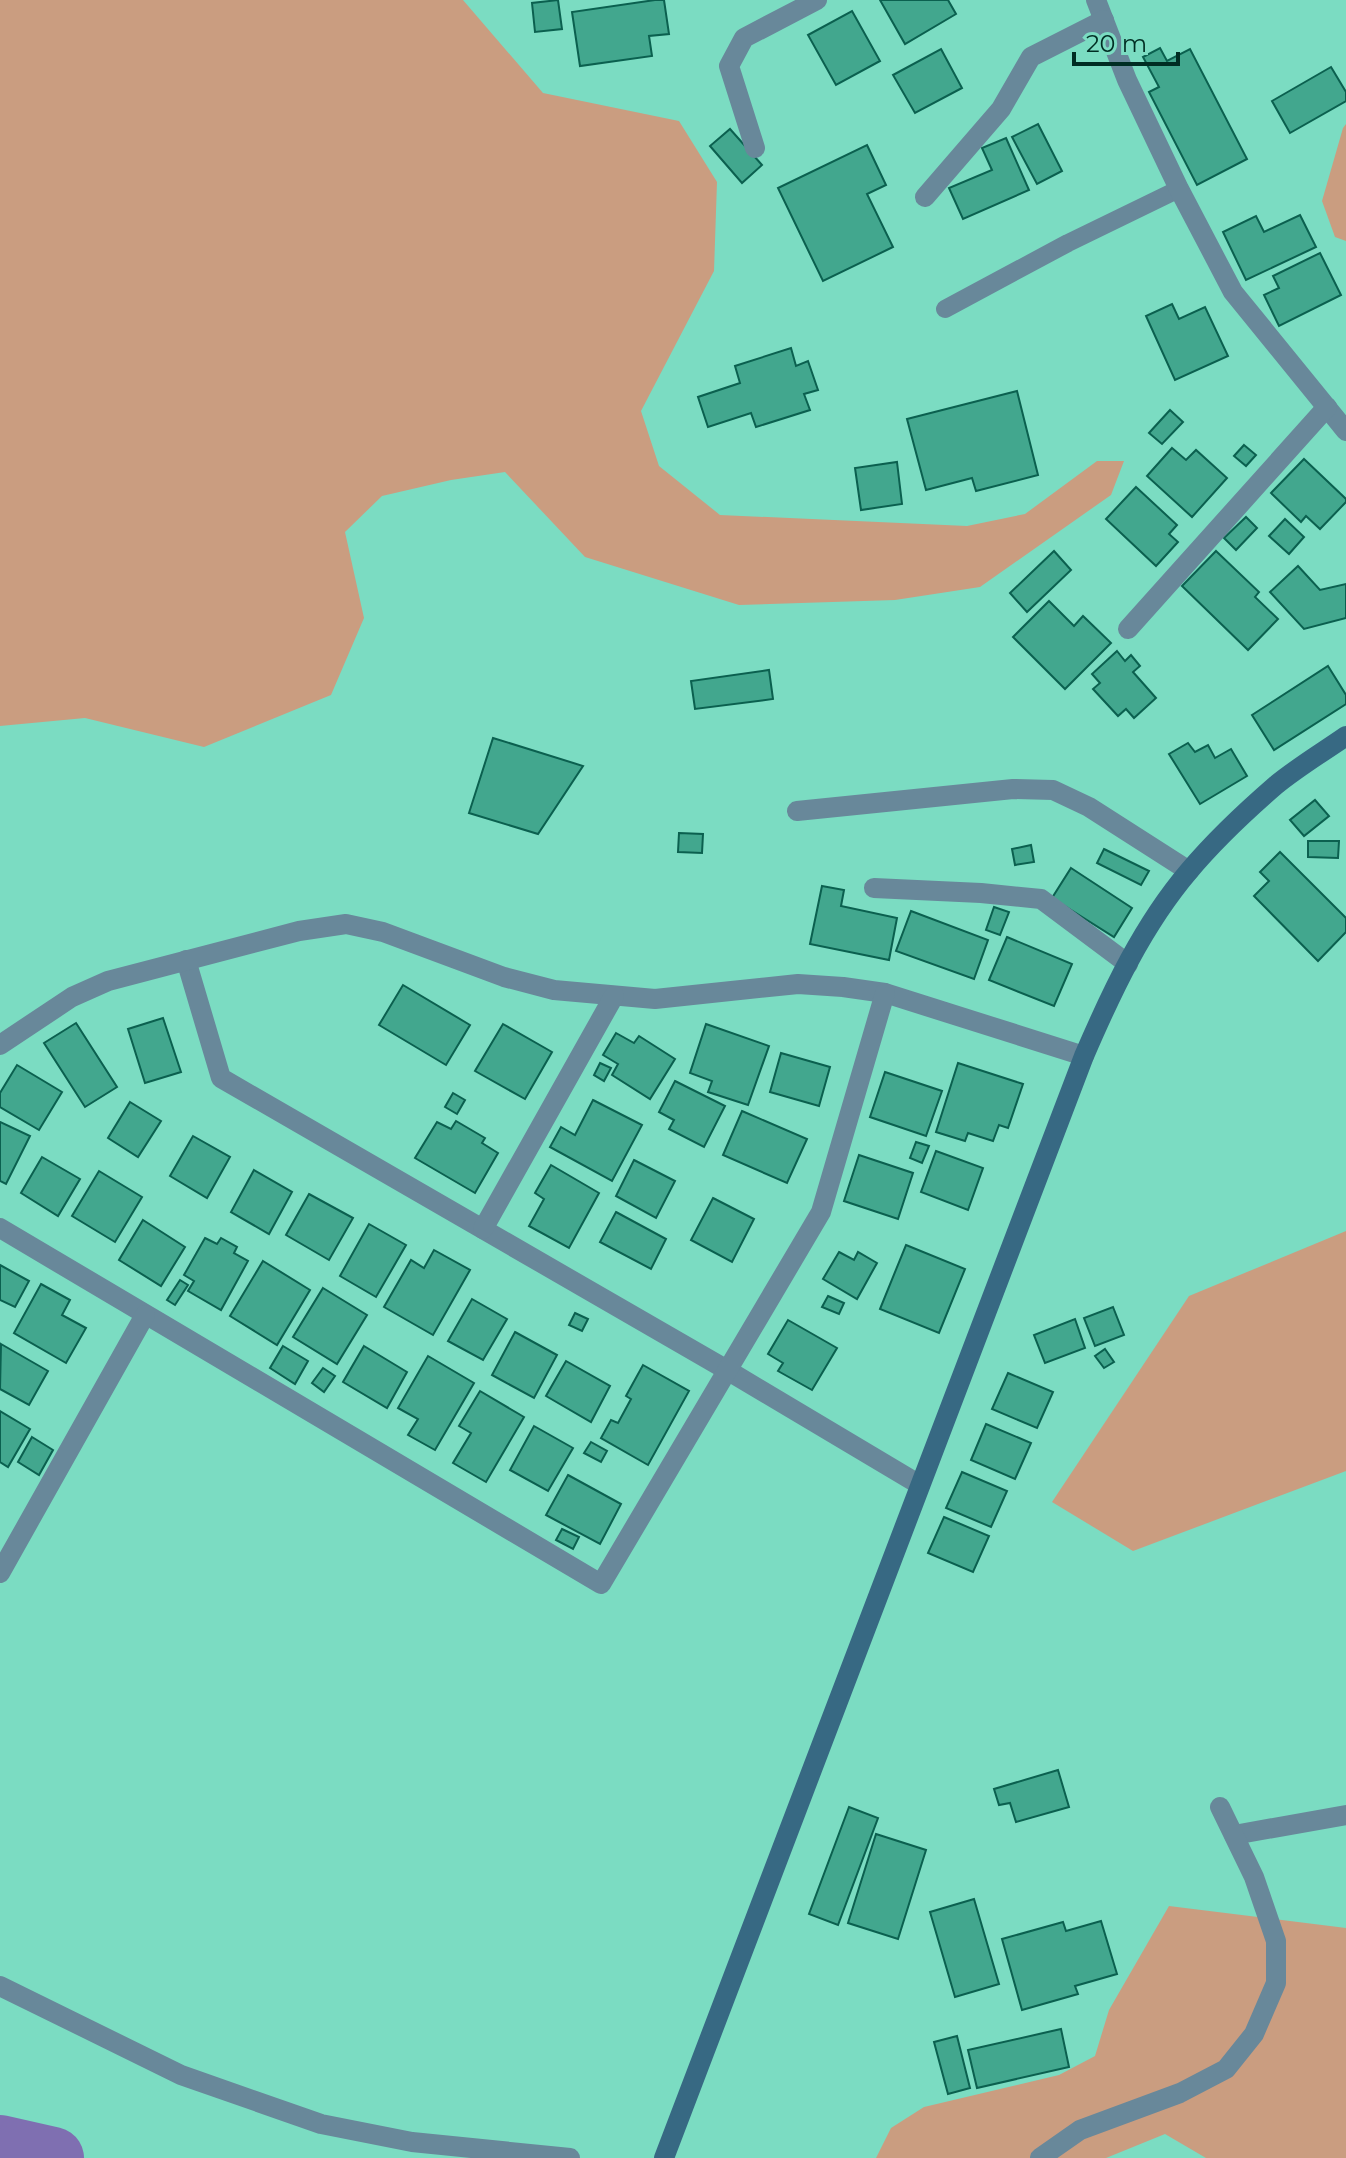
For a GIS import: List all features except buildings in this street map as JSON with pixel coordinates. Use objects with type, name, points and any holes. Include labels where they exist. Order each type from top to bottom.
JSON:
[{"type":"street","points":[[755,148],[729,66],[744,38],[817,0]]},
{"type":"street","points":[[1096,0],[1127,80],[1233,292],[1346,431]]},
{"type":"street","points":[[925,197],[1001,109],[1031,57],[1104,20]]},
{"type":"street","points":[[1128,629],[1327,407]]},
{"type":"street","points":[[664,2158],[1084,1056],[1112,991],[1154,918],[1189,871],[1278,784],[1346,736]]},
{"type":"street","points":[[797,811],[1013,789],[1053,790],[1089,807],[1189,871]]},
{"type":"street","points":[[874,888],[1041,899],[1128,964]]},
{"type":"street","points":[[0,1045],[72,997],[108,981],[299,931],[346,924],[383,932],[504,977],[554,990],[655,999],[798,984],[843,987],[885,993],[1084,1056]]},
{"type":"street","points":[[186,960],[221,1078],[920,1485]]},
{"type":"street","points":[[0,1228],[601,1584],[821,1212],[885,993]]},
{"type":"street","points":[[483,1229],[614,996]]},
{"type":"street","points":[[0,1573],[145,1315]]},
{"type":"street","points":[[1040,2158],[1080,2130],[1180,2093],[1226,2069],[1254,2034],[1276,1983],[1276,1941],[1254,1877],[1220,1807]]},
{"type":"street","points":[[1234,1835],[1346,1815]]},
{"type":"street","points":[[0,1986],[181,2075],[321,2124],[412,2142],[570,2158]]},
{"type":"lane","points":[[945,309],[1068,243],[1179,189]]},
{"type":"shaded area","points":[[0,0],[463,0],[543,93],[679,121],[717,182],[714,271],[641,411],[659,466],[720,515],[967,526],[1025,514],[1097,461],[1124,461],[1111,495],[980,587],[895,600],[739,605],[585,557],[505,472],[451,480],[382,496],[345,532],[364,618],[331,695],[204,747],[85,718],[0,726]]},
{"type":"shaded area","points":[[1346,124],[1346,241],[1335,237],[1322,201]]},
{"type":"shaded area","points":[[1346,1231],[1346,1471],[1133,1551],[1052,1502],[1189,1296]]},
{"type":"shaded area","points":[[1169,1906],[1346,1928],[1346,2158],[1206,2158],[1165,2134],[1106,2158],[876,2158],[891,2128],[924,2107],[1059,2075],[1095,2056],[1109,2010]]},
{"type":"waterway","points":[[0,2146],[53,2158]]}]
